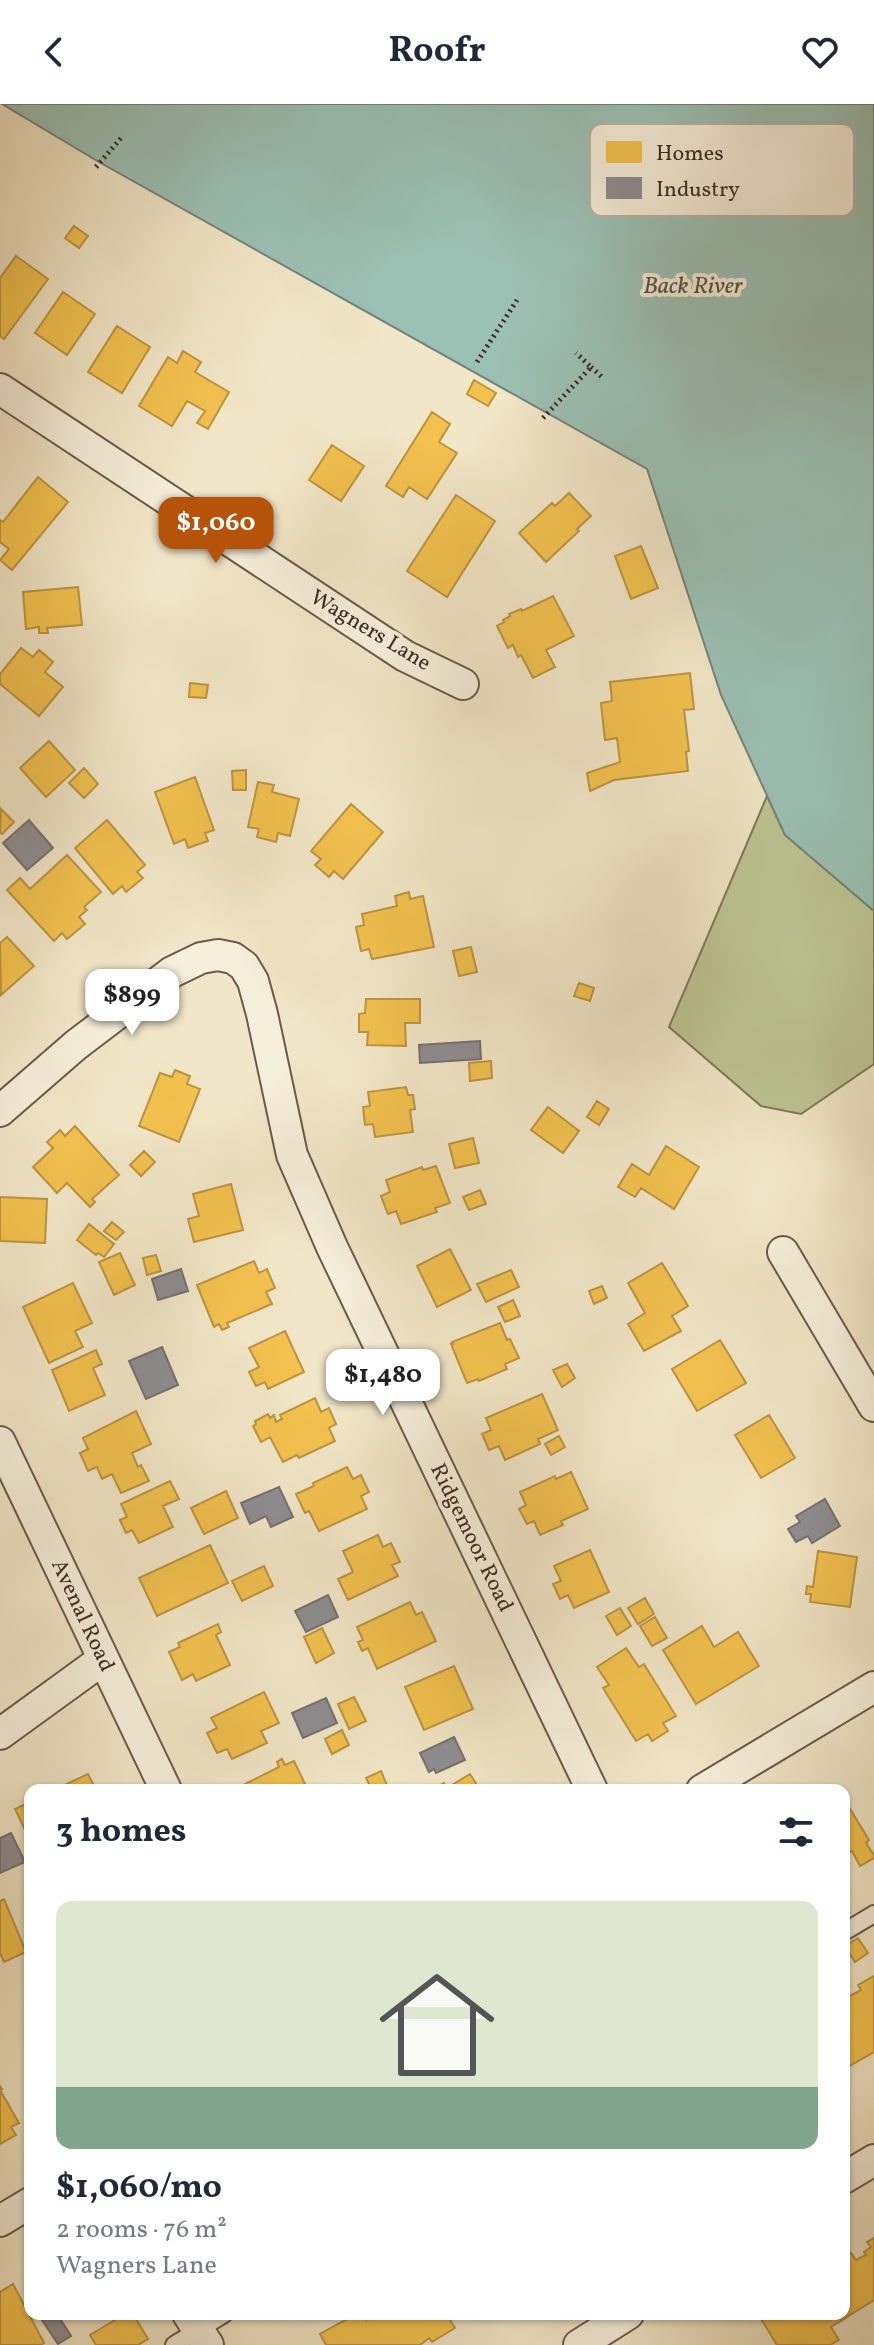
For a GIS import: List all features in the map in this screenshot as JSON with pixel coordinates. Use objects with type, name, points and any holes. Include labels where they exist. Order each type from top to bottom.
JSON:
[{"type":"street","name":"Wagners Lane","points":[[0,389],[290,583],[405,656],[463,684]]},
{"type":"street","name":"Ridgemoor Road","points":[[0,1111],[76,1045],[172,972],[201,958],[218,955],[233,958],[244,966],[253,981],[262,1014],[292,1155],[332,1247],[589,1784]]},
{"type":"street","points":[[783,1252],[874,1406]]},
{"type":"street","name":"Avenal Road","points":[[0,1442],[163,1784]]},
{"type":"street","points":[[0,1734],[102,1660]]},
{"type":"street","points":[[712,1784],[874,1687]]},
{"type":"street","points":[[850,2174],[874,2160]]},
{"type":"street","points":[[0,2221],[24,2207]]},
{"type":"street","points":[[579,2345],[619,2320]]},
{"type":"lane","points":[[850,1928],[874,1914]]},
{"type":"lane","points":[[192,2334],[214,2320]]},
{"type":"path","points":[[96,167],[122,137]]},
{"type":"path","points":[[477,362],[517,300]]},
{"type":"path","points":[[576,353],[602,377]]},
{"type":"path","points":[[543,418],[591,367]]},
{"type":"green space","points":[[767,796],[785,835],[874,911],[874,1064],[801,1114],[761,1106],[669,1027]]},
{"type":"water","name":"Back River","points":[[2,104],[874,104],[874,911],[785,835],[721,695],[647,469],[99,162]]},
{"type":"building: Homes","points":[[74,226],[88,236],[79,248],[65,238]]},
{"type":"building: Homes","points":[[16,256],[48,279],[4,339],[0,336],[0,278]]},
{"type":"building: Homes","points":[[63,292],[95,314],[67,355],[35,333]]},
{"type":"building: Homes","points":[[117,326],[150,347],[122,393],[88,372]]},
{"type":"building: Homes","points":[[183,351],[201,362],[195,372],[229,392],[208,429],[197,423],[205,411],[187,401],[172,426],[139,406],[168,357],[177,363]]},
{"type":"building: Homes","points":[[474,380],[496,393],[488,406],[467,394]]},
{"type":"building: Homes","points":[[432,412],[450,424],[439,442],[457,453],[427,499],[409,487],[403,497],[386,486]]},
{"type":"building: Homes","points":[[332,445],[364,466],[341,501],[309,480]]},
{"type":"building: Homes","points":[[38,477],[68,502],[12,570],[0,560],[9,549],[0,542],[0,520],[3,522]]},
{"type":"building: Homes","points":[[569,493],[591,516],[546,562],[519,533],[552,503],[555,506]]},
{"type":"building: Homes","points":[[456,495],[495,521],[447,597],[407,571]]},
{"type":"building: Homes","points":[[641,546],[658,588],[631,599],[615,556]]},
{"type":"building: Homes","points":[[78,587],[82,625],[47,628],[48,633],[39,633],[39,627],[26,629],[23,592]]},
{"type":"building: Homes","points":[[553,596],[574,636],[546,650],[555,667],[533,678],[513,645],[508,648],[497,626],[509,614]]},
{"type":"building: Homes","points":[[21,648],[33,657],[39,650],[53,662],[45,672],[63,687],[39,716],[0,684],[0,674]]},
{"type":"building: Homes","points":[[690,673],[694,709],[684,710],[688,771],[614,780],[590,791],[587,773],[620,762],[617,738],[605,740],[601,703],[612,701],[610,682]]},
{"type":"building: Homes","points":[[190,683],[208,685],[206,698],[189,697]]},
{"type":"building: Homes","points":[[49,741],[75,770],[46,797],[20,768]]},
{"type":"building: Homes","points":[[84,768],[98,784],[84,798],[69,783]]},
{"type":"building: Homes","points":[[246,770],[246,790],[233,790],[232,771]]},
{"type":"building: Homes","points":[[195,777],[214,830],[205,833],[208,841],[188,848],[185,839],[174,844],[155,792]]},
{"type":"building: Homes","points":[[258,782],[274,785],[272,792],[299,799],[290,836],[278,833],[276,842],[257,837],[259,829],[248,827]]},
{"type":"building: Homes","points":[[351,804],[383,832],[343,879],[334,871],[329,877],[315,865],[321,859],[311,851]]},
{"type":"building: Homes","points":[[1,809],[14,822],[2,834],[0,833]]},
{"type":"building: Homes","points":[[107,820],[145,865],[137,872],[143,878],[126,892],[122,886],[113,894],[75,848]]},
{"type":"building: Homes","points":[[67,855],[101,892],[84,907],[87,910],[79,917],[85,924],[67,939],[62,933],[54,941],[7,890],[20,878],[30,889]]},
{"type":"building: Homes","points":[[409,892],[410,899],[423,896],[434,947],[372,959],[369,949],[361,951],[356,927],[364,925],[362,914],[397,906],[395,896]]},
{"type":"building: Homes","points":[[7,937],[34,966],[1,995],[0,943]]},
{"type":"building: Homes","points":[[471,947],[477,972],[459,976],[453,951]]},
{"type":"building: Homes","points":[[579,983],[594,988],[590,1001],[574,996]]},
{"type":"building: Homes","points":[[366,999],[420,999],[420,1023],[405,1023],[406,1046],[367,1045],[368,1032],[359,1032],[359,1014],[365,1013]]},
{"type":"building: Homes","points":[[491,1061],[492,1078],[470,1081],[469,1063]]},
{"type":"building: Homes","points":[[175,1070],[190,1076],[187,1084],[200,1089],[179,1142],[139,1126],[160,1073],[172,1077]]},
{"type":"building: Homes","points":[[406,1087],[408,1095],[413,1095],[415,1109],[410,1110],[413,1132],[375,1137],[373,1124],[365,1125],[363,1107],[370,1106],[368,1092]]},
{"type":"building: Homes","points":[[597,1101],[609,1109],[599,1125],[587,1117]]},
{"type":"building: Homes","points":[[548,1107],[579,1131],[563,1153],[531,1130]]},
{"type":"building: Homes","points":[[75,1126],[119,1175],[92,1199],[95,1202],[90,1207],[67,1183],[57,1193],[33,1167],[53,1148],[47,1142],[60,1130],[65,1136]]},
{"type":"building: Homes","points":[[473,1138],[479,1163],[455,1168],[449,1144]]},
{"type":"building: Homes","points":[[666,1146],[699,1167],[674,1209],[641,1188],[635,1197],[618,1187],[632,1164],[649,1175]]},
{"type":"building: Homes","points":[[144,1151],[155,1162],[141,1176],[130,1165]]},
{"type":"building: Homes","points":[[436,1166],[450,1203],[435,1208],[437,1212],[401,1224],[396,1211],[388,1214],[381,1196],[390,1192],[386,1180],[422,1167],[423,1170]]},
{"type":"building: Homes","points":[[231,1184],[243,1230],[194,1242],[188,1219],[199,1216],[193,1194]]},
{"type":"building: Homes","points":[[480,1190],[486,1204],[469,1210],[463,1197]]},
{"type":"building: Homes","points":[[0,1197],[47,1199],[45,1243],[0,1241]]},
{"type":"building: Homes","points":[[112,1222],[124,1232],[116,1240],[104,1231]]},
{"type":"building: Homes","points":[[89,1224],[114,1244],[104,1257],[98,1253],[96,1255],[77,1240]]},
{"type":"building: Homes","points":[[450,1249],[471,1290],[437,1307],[417,1266]]},
{"type":"building: Homes","points":[[120,1253],[135,1285],[114,1295],[99,1262]]},
{"type":"building: Homes","points":[[156,1255],[161,1271],[147,1275],[143,1258]]},
{"type":"building: Homes","points":[[254,1261],[259,1273],[267,1269],[275,1288],[266,1292],[272,1304],[227,1323],[229,1327],[222,1330],[219,1324],[214,1327],[197,1285]]},
{"type":"building: Homes","points":[[662,1263],[688,1306],[672,1316],[681,1331],[644,1351],[628,1324],[645,1313],[628,1283]]},
{"type":"building: Homes","points":[[511,1270],[519,1287],[486,1302],[477,1284]]},
{"type":"building: Homes","points":[[73,1283],[92,1323],[75,1331],[83,1347],[49,1363],[23,1307]]},
{"type":"building: Homes","points":[[602,1286],[607,1298],[594,1304],[589,1291]]},
{"type":"building: Homes","points":[[513,1300],[520,1316],[505,1322],[498,1307]]},
{"type":"building: Homes","points":[[500,1323],[519,1358],[505,1364],[507,1369],[467,1383],[452,1342]]},
{"type":"building: Homes","points":[[285,1331],[304,1372],[268,1389],[265,1382],[256,1386],[249,1372],[259,1367],[249,1348]]},
{"type":"building: Homes","points":[[720,1340],[746,1383],[697,1411],[672,1369]]},
{"type":"building: Homes","points":[[96,1350],[102,1364],[93,1368],[105,1395],[69,1411],[52,1370]]},
{"type":"building: Homes","points":[[567,1364],[575,1378],[562,1387],[553,1370]]},
{"type":"building: Homes","points":[[542,1394],[558,1430],[538,1439],[540,1444],[505,1460],[499,1446],[489,1450],[482,1434],[491,1430],[486,1418]]},
{"type":"building: Homes","points":[[315,1398],[321,1412],[329,1408],[336,1424],[329,1428],[335,1441],[283,1462],[270,1437],[261,1442],[253,1426],[255,1421],[268,1414],[270,1418],[274,1415],[276,1422],[282,1419],[280,1415]]},
{"type":"building: Homes","points":[[136,1411],[151,1444],[132,1453],[149,1481],[121,1493],[112,1474],[102,1479],[97,1467],[88,1471],[80,1453],[88,1449],[83,1438]]},
{"type":"building: Homes","points":[[769,1415],[795,1458],[761,1478],[735,1435]]},
{"type":"building: Homes","points":[[559,1436],[565,1447],[551,1455],[545,1444]]},
{"type":"building: Homes","points":[[347,1467],[353,1479],[361,1475],[369,1492],[361,1496],[367,1509],[319,1531],[296,1494]]},
{"type":"building: Homes","points":[[571,1472],[588,1509],[540,1535],[534,1521],[527,1524],[519,1509],[526,1505],[520,1492]]},
{"type":"building: Homes","points":[[170,1481],[179,1499],[163,1506],[173,1527],[139,1543],[132,1530],[126,1533],[120,1520],[127,1517],[121,1504]]},
{"type":"building: Homes","points":[[226,1491],[238,1518],[204,1534],[191,1508]]},
{"type":"building: Homes","points":[[378,1535],[383,1547],[391,1543],[400,1562],[392,1565],[398,1576],[348,1600],[338,1579],[353,1572],[343,1551]]},
{"type":"building: Homes","points":[[210,1545],[228,1583],[157,1616],[139,1578]]},
{"type":"building: Homes","points":[[590,1550],[609,1592],[574,1608],[568,1595],[560,1599],[553,1584],[561,1581],[554,1566]]},
{"type":"building: Homes","points":[[818,1551],[857,1557],[850,1607],[810,1602],[811,1594],[806,1594],[807,1586],[813,1587]]},
{"type":"building: Homes","points":[[264,1566],[273,1586],[242,1601],[232,1581]]},
{"type":"building: Homes","points":[[645,1598],[654,1614],[638,1624],[628,1608]]},
{"type":"building: Homes","points":[[410,1602],[416,1615],[422,1612],[436,1641],[377,1669],[368,1648],[362,1651],[358,1642],[363,1640],[357,1627]]},
{"type":"building: Homes","points":[[620,1608],[631,1626],[617,1635],[606,1616]]},
{"type":"building: Homes","points":[[655,1617],[667,1638],[652,1646],[640,1626]]},
{"type":"building: Homes","points":[[218,1624],[221,1632],[216,1635],[230,1665],[196,1681],[193,1674],[182,1680],[169,1652],[180,1647],[178,1643]]},
{"type":"building: Homes","points":[[702,1626],[714,1647],[738,1632],[759,1666],[696,1704],[663,1650]]},
{"type":"building: Homes","points":[[322,1628],[334,1653],[316,1663],[304,1637]]},
{"type":"building: Homes","points":[[626,1648],[639,1667],[644,1664],[676,1716],[663,1723],[668,1731],[652,1741],[648,1734],[636,1741],[603,1688],[609,1685],[597,1667]]},
{"type":"building: Homes","points":[[454,1666],[473,1709],[424,1730],[405,1687]]},
{"type":"building: Homes","points":[[264,1692],[279,1723],[261,1731],[267,1743],[232,1759],[227,1749],[217,1753],[207,1733],[217,1728],[211,1718]]},
{"type":"building: Homes","points":[[354,1697],[366,1721],[349,1729],[338,1704]]},
{"type":"building: Homes","points":[[342,1730],[349,1745],[332,1754],[325,1739]]},
{"type":"building: Homes","points":[[282,1759],[285,1765],[294,1761],[305,1784],[245,1784],[279,1767],[277,1762]]},
{"type":"building: Homes","points":[[381,1771],[387,1784],[369,1784],[366,1778]]},
{"type":"building: Homes","points":[[88,1774],[93,1784],[67,1784]]},
{"type":"building: Homes","points":[[470,1774],[476,1784],[454,1784]]},
{"type":"building: Homes","points":[[24,1805],[24,1828],[15,1809]]},
{"type":"building: Homes","points":[[850,1809],[869,1840],[866,1843],[874,1858],[860,1866],[852,1851]]},
{"type":"building: Homes","points":[[4,1899],[24,1947],[24,1953],[4,1962],[0,1953],[0,1901]]},
{"type":"building: Homes","points":[[858,1938],[868,1953],[855,1962],[850,1954],[850,1943]]},
{"type":"building: Homes","points":[[874,1976],[874,2052],[850,2066],[850,1996],[861,1990],[858,1985]]},
{"type":"building: Homes","points":[[0,2090],[19,2123],[11,2127],[16,2135],[0,2144]]},
{"type":"building: Homes","points":[[874,2238],[874,2300],[850,2315],[850,2254],[856,2260],[866,2255],[864,2252],[871,2247],[867,2242]]},
{"type":"building: Homes","points":[[13,2284],[24,2305],[24,2320],[32,2320],[44,2343],[0,2345],[0,2292]]},
{"type":"building: Homes","points":[[115,2320],[137,2320],[148,2339],[138,2345],[96,2345],[90,2335]]},
{"type":"building: Homes","points":[[345,2320],[450,2320],[455,2328],[432,2342],[429,2338],[420,2345],[326,2345],[320,2334]]},
{"type":"building: Homes","points":[[762,2320],[842,2320],[831,2327],[839,2340],[830,2345],[777,2345]]},
{"type":"building: Industry","points":[[29,820],[53,848],[27,870],[3,843]]},
{"type":"building: Industry","points":[[480,1041],[481,1059],[420,1063],[419,1045]]},
{"type":"building: Industry","points":[[181,1269],[188,1291],[158,1300],[152,1279]]},
{"type":"building: Industry","points":[[162,1347],[178,1385],[146,1399],[129,1361]]},
{"type":"building: Industry","points":[[279,1487],[293,1517],[271,1527],[266,1516],[250,1524],[241,1503]]},
{"type":"building: Industry","points":[[825,1499],[840,1526],[812,1543],[808,1536],[796,1542],[788,1529],[800,1522],[796,1516]]},
{"type":"building: Industry","points":[[328,1595],[338,1617],[306,1632],[295,1611]]},
{"type":"building: Industry","points":[[326,1698],[337,1723],[303,1738],[292,1713]]},
{"type":"building: Industry","points":[[454,1737],[465,1760],[436,1773],[434,1769],[429,1772],[420,1753]]},
{"type":"building: Industry","points":[[11,1833],[24,1862],[0,1873],[0,1838]]},
{"type":"building: Industry","points":[[42,2320],[61,2320],[71,2336],[58,2344]]}]
